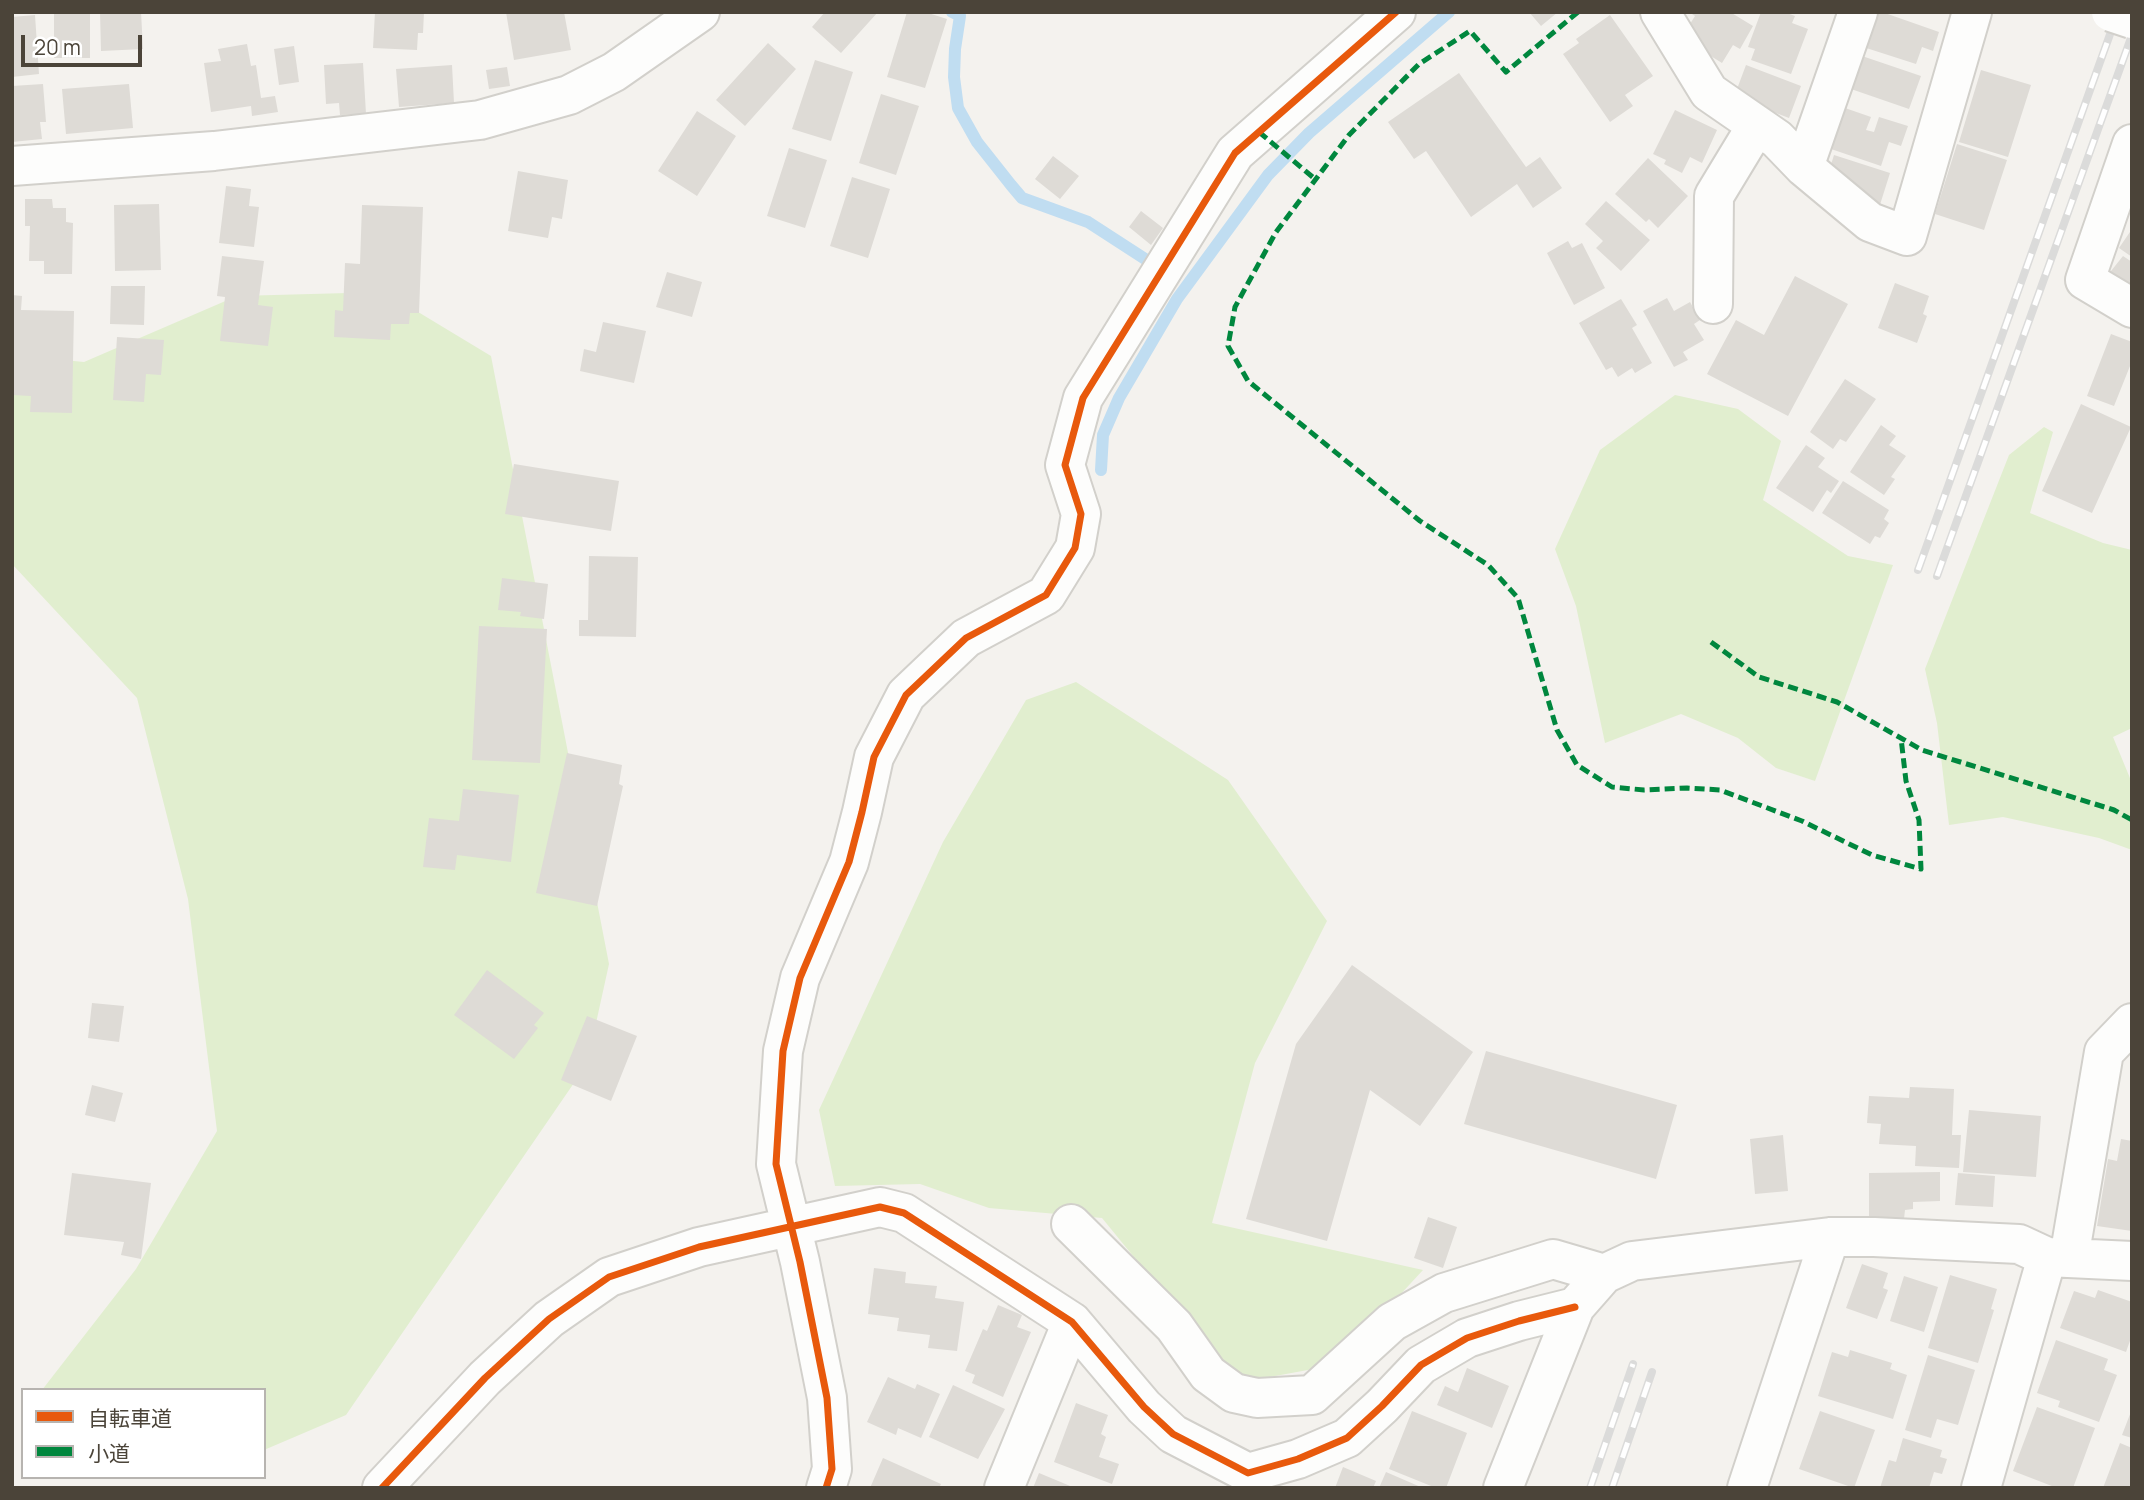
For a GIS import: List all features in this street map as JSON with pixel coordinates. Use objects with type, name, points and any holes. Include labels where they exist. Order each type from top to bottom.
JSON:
[{"type":"street","points":[[12,166],[214,151],[480,120],[569,95],[614,72],[700,12]]},
{"type":"street","points":[[826,1488],[832,1469],[827,1398],[800,1262],[776,1164],[783,1051],[800,978],[849,862],[874,757],[906,695],[966,638],[1046,595],[1075,548],[1081,514],[1065,465],[1083,398],[1235,153],[1396,12]]},
{"type":"street","points":[[1660,12],[1709,92],[1777,139],[1804,167],[1870,222],[1906,236],[1972,12]]},
{"type":"street","points":[[1804,167],[1858,12]]},
{"type":"street","points":[[2111,12],[2132,19]]},
{"type":"street","points":[[1713,304],[1714,196],[1757,125]]},
{"type":"street","points":[[2132,144],[2085,280],[2132,308]]},
{"type":"street","points":[[1981,1488],[2058,1257],[2104,1052],[2132,1023]]},
{"type":"street","points":[[382,1488],[485,1378],[549,1319],[609,1277],[699,1247],[880,1207],[904,1213],[1072,1322],[1144,1407],[1172,1434],[1245,1480],[1347,1438],[1382,1406],[1420,1365],[1467,1338],[1575,1307]]},
{"type":"street","points":[[1071,1224],[1174,1326],[1208,1374],[1234,1393],[1257,1398],[1312,1395],[1392,1322],[1444,1293],[1553,1259],[1604,1275]]},
{"type":"street","points":[[1747,1488],[1830,1237]]},
{"type":"street","points":[[1503,1488],[1575,1307],[1604,1275],[1632,1261],[1830,1237],[1874,1237],[2019,1244],[2058,1257],[2132,1261]]},
{"type":"street","points":[[1004,1488],[1072,1322]]},
{"type":"green space","points":[[385,292],[491,356],[609,964],[587,1064],[346,1415],[266,1449],[266,1388],[44,1388],[136,1269],[217,1131],[188,899],[137,698],[12,564],[12,355],[84,362],[237,296]]},
{"type":"green space","points":[[1675,395],[1738,409],[1781,441],[1763,500],[1848,556],[1893,565],[1815,781],[1776,768],[1738,738],[1681,714],[1605,743],[1576,606],[1555,549],[1600,450]]},
{"type":"green space","points":[[2044,427],[2053,432],[2030,513],[2103,543],[2132,550],[2132,728],[2113,737],[2132,783],[2132,850],[2099,838],[2003,817],[1949,825],[1937,723],[1925,669],[2009,455]]},
{"type":"green space","points":[[1076,682],[1228,780],[1327,921],[1255,1063],[1212,1223],[1423,1270],[1335,1365],[1237,1383],[1102,1218],[989,1208],[920,1184],[835,1186],[819,1110],[943,842],[1026,700]]},
{"type":"building","points":[[54,12],[90,12],[90,58],[54,58]]},
{"type":"building","points":[[100,12],[141,12],[143,49],[101,51]]},
{"type":"building","points":[[375,12],[424,12],[423,33],[418,33],[417,50],[373,48]]},
{"type":"building","points":[[506,12],[564,12],[571,50],[514,60]]},
{"type":"building","points":[[825,12],[878,12],[841,53],[812,27]]},
{"type":"building","points":[[907,12],[925,12],[947,19],[925,88],[887,77]]},
{"type":"building","points":[[1529,12],[1558,12],[1541,26]]},
{"type":"building","points":[[1689,12],[1730,12],[1753,26],[1740,49],[1733,45],[1722,63],[1693,45],[1685,32],[1695,16]]},
{"type":"building","points":[[1761,12],[1784,12],[1795,16],[1792,23],[1808,29],[1791,74],[1751,60],[1755,49],[1748,47]]},
{"type":"building","points":[[1872,12],[1882,12],[1939,32],[1933,51],[1922,47],[1916,64],[1860,46]]},
{"type":"building","points":[[35,15],[39,74],[12,77],[12,17]]},
{"type":"building","points":[[1610,15],[1653,76],[1625,95],[1633,106],[1610,122],[1563,54],[1579,43],[1576,39]]},
{"type":"building","points":[[768,43],[796,69],[745,126],[716,100]]},
{"type":"building","points":[[247,44],[251,66],[256,65],[261,98],[275,96],[278,112],[252,116],[251,106],[211,112],[204,63],[221,61],[218,49]]},
{"type":"building","points":[[294,46],[299,82],[279,85],[274,49]]},
{"type":"building","points":[[1862,56],[1921,76],[1909,109],[1851,89]]},
{"type":"building","points":[[815,60],[853,72],[831,141],[792,129]]},
{"type":"building","points":[[363,63],[366,114],[340,115],[339,103],[326,104],[324,65]]},
{"type":"building","points":[[452,65],[454,103],[399,107],[396,69]]},
{"type":"building","points":[[1746,65],[1801,86],[1789,118],[1734,97]]},
{"type":"building","points":[[507,67],[510,86],[489,89],[486,70]]},
{"type":"building","points":[[1981,70],[2031,85],[2008,157],[1959,142]]},
{"type":"building","points":[[1459,73],[1526,167],[1540,157],[1562,188],[1533,208],[1517,184],[1471,217],[1426,151],[1414,159],[1388,122]]},
{"type":"building","points":[[43,84],[46,122],[40,122],[42,139],[12,142],[12,86]]},
{"type":"building","points":[[129,84],[133,128],[66,134],[62,89]]},
{"type":"building","points":[[881,94],[919,106],[896,175],[859,163]]},
{"type":"building","points":[[1845,108],[1871,117],[1866,130],[1874,132],[1879,117],[1908,126],[1901,146],[1889,142],[1881,166],[1831,149]]},
{"type":"building","points":[[1675,110],[1717,130],[1702,163],[1690,157],[1682,173],[1664,164],[1666,160],[1653,154]]},
{"type":"building","points":[[697,111],[736,136],[697,196],[658,171]]},
{"type":"building","points":[[1957,144],[2007,160],[1984,230],[1935,214]]},
{"type":"building","points":[[789,148],[827,160],[805,228],[767,216]]},
{"type":"building","points":[[1834,155],[1890,173],[1878,211],[1829,171]]},
{"type":"building","points":[[1053,156],[1079,176],[1060,199],[1035,179]]},
{"type":"building","points":[[1648,158],[1688,196],[1658,228],[1649,219],[1646,222],[1615,194]]},
{"type":"building","points":[[518,171],[568,180],[562,219],[552,217],[548,238],[508,231]]},
{"type":"building","points":[[852,177],[890,189],[868,258],[830,246]]},
{"type":"building","points":[[226,186],[251,189],[249,206],[259,207],[254,247],[219,243]]},
{"type":"building","points":[[25,199],[52,199],[53,208],[66,208],[66,222],[73,223],[72,274],[44,274],[44,261],[29,261],[30,226],[25,226]]},
{"type":"building","points":[[1606,201],[1650,240],[1621,271],[1596,248],[1603,241],[1585,224]]},
{"type":"building","points":[[159,204],[161,270],[115,271],[114,205]]},
{"type":"building","points":[[362,205],[423,207],[419,313],[410,313],[409,324],[391,324],[390,340],[334,337],[335,310],[343,311],[345,263],[360,264]]},
{"type":"building","points":[[1141,211],[1163,228],[1151,245],[1129,227]]},
{"type":"building","points":[[2132,229],[2132,257],[2119,248]]},
{"type":"building","points":[[1568,241],[1572,248],[1582,243],[1605,288],[1574,305],[1547,253]]},
{"type":"building","points":[[222,256],[264,261],[258,305],[273,307],[268,346],[220,341],[225,297],[217,296]]},
{"type":"building","points":[[2123,256],[2132,262],[2132,294],[2107,276]]},
{"type":"building","points":[[667,272],[702,282],[692,317],[656,307]]},
{"type":"building","points":[[1795,276],[1848,304],[1788,416],[1707,374],[1736,320],[1764,335]]},
{"type":"building","points":[[1895,283],[1929,296],[1923,314],[1927,316],[1917,343],[1878,328]]},
{"type":"building","points":[[111,286],[145,286],[144,325],[110,324]]},
{"type":"building","points":[[12,295],[22,296],[21,310],[74,311],[72,413],[30,412],[31,396],[12,395]]},
{"type":"building","points":[[1667,298],[1674,311],[1690,302],[1700,320],[1694,324],[1704,340],[1683,352],[1688,360],[1674,367],[1643,311]]},
{"type":"building","points":[[1621,299],[1637,325],[1632,328],[1652,363],[1635,373],[1632,368],[1618,377],[1612,367],[1606,370],[1579,323]]},
{"type":"building","points":[[603,322],[646,331],[634,383],[580,371],[584,349],[596,352]]},
{"type":"building","points":[[2111,334],[2132,342],[2132,361],[2114,406],[2087,396]]},
{"type":"building","points":[[117,337],[164,340],[161,375],[146,374],[144,402],[113,400]]},
{"type":"building","points":[[1845,379],[1876,399],[1846,442],[1840,439],[1833,449],[1810,432]]},
{"type":"building","points":[[2081,404],[2131,427],[2092,513],[2042,491]]},
{"type":"building","points":[[1881,425],[1896,436],[1889,445],[1906,456],[1891,477],[1895,479],[1884,495],[1850,472]]},
{"type":"building","points":[[1806,445],[1825,458],[1818,467],[1839,481],[1831,493],[1827,490],[1813,512],[1776,488]]},
{"type":"building","points":[[514,464],[619,481],[611,531],[505,514]]},
{"type":"building","points":[[1843,481],[1889,510],[1884,519],[1889,523],[1880,538],[1875,536],[1870,544],[1822,513]]},
{"type":"building","points":[[589,556],[638,557],[636,637],[579,636],[579,620],[588,620]]},
{"type":"building","points":[[502,578],[548,584],[544,619],[520,616],[521,612],[498,610]]},
{"type":"building","points":[[479,626],[547,629],[540,763],[472,760]]},
{"type":"building","points":[[567,753],[622,765],[619,784],[623,786],[597,906],[536,893]]},
{"type":"building","points":[[463,789],[519,795],[511,862],[457,855],[455,870],[423,867],[429,818],[459,821]]},
{"type":"building","points":[[1352,965],[1473,1052],[1420,1126],[1370,1090],[1327,1241],[1246,1219],[1296,1044]]},
{"type":"building","points":[[487,970],[544,1013],[534,1025],[538,1028],[514,1059],[454,1015]]},
{"type":"building","points":[[92,1003],[124,1006],[119,1042],[88,1038]]},
{"type":"building","points":[[587,1016],[637,1036],[611,1101],[561,1080]]},
{"type":"building","points":[[1486,1051],[1677,1105],[1656,1179],[1464,1124]]},
{"type":"building","points":[[92,1085],[123,1093],[115,1122],[85,1115]]},
{"type":"building","points":[[1910,1087],[1954,1089],[1952,1135],[1961,1135],[1959,1168],[1915,1166],[1916,1146],[1879,1144],[1881,1124],[1867,1123],[1869,1096],[1909,1098]]},
{"type":"building","points":[[1969,1110],[2041,1116],[2036,1177],[1963,1172]]},
{"type":"building","points":[[1783,1135],[1788,1191],[1755,1194],[1750,1139]]},
{"type":"building","points":[[2121,1139],[2132,1141],[2132,1231],[2097,1226],[2108,1159],[2117,1161]]},
{"type":"building","points":[[1940,1172],[1940,1201],[1913,1202],[1913,1209],[1905,1210],[1904,1219],[1869,1219],[1869,1173]]},
{"type":"building","points":[[72,1173],[151,1183],[141,1259],[121,1255],[124,1242],[64,1235]]},
{"type":"building","points":[[1958,1173],[1995,1176],[1993,1207],[1955,1205]]},
{"type":"building","points":[[1428,1217],[1457,1227],[1443,1268],[1414,1258]]},
{"type":"building","points":[[1862,1264],[1888,1273],[1883,1288],[1888,1290],[1877,1319],[1846,1308]]},
{"type":"building","points":[[874,1268],[906,1272],[905,1283],[937,1286],[935,1298],[964,1302],[957,1351],[928,1348],[930,1335],[897,1331],[899,1318],[868,1314]]},
{"type":"building","points":[[1950,1275],[1997,1289],[1991,1309],[1994,1310],[1978,1363],[1928,1348]]},
{"type":"building","points":[[1904,1276],[1938,1287],[1924,1332],[1890,1321]]},
{"type":"building","points":[[2098,1290],[2132,1302],[2132,1335],[2126,1352],[2060,1328],[2074,1291],[2095,1298]]},
{"type":"building","points":[[998,1305],[1022,1315],[1017,1327],[1031,1332],[1003,1397],[972,1383],[975,1375],[965,1371],[983,1329],[987,1331]]},
{"type":"building","points":[[2056,1340],[2108,1359],[2104,1370],[2117,1375],[2099,1422],[2058,1407],[2060,1401],[2037,1393]]},
{"type":"building","points":[[1850,1350],[1892,1363],[1890,1369],[1907,1375],[1893,1419],[1818,1396],[1832,1352],[1848,1357]]},
{"type":"building","points":[[1928,1355],[1975,1370],[1958,1425],[1937,1419],[1931,1438],[1905,1430]]},
{"type":"building","points":[[1467,1368],[1509,1386],[1492,1428],[1437,1405],[1445,1386],[1458,1392]]},
{"type":"building","points":[[888,1377],[915,1389],[917,1384],[940,1394],[921,1438],[898,1428],[896,1435],[867,1422]]},
{"type":"building","points":[[953,1385],[1005,1409],[978,1459],[929,1437]]},
{"type":"building","points":[[1076,1403],[1108,1415],[1101,1434],[1106,1437],[1099,1457],[1119,1464],[1112,1484],[1054,1462]]},
{"type":"building","points":[[2037,1407],[2095,1428],[2073,1488],[2057,1488],[2013,1471]]},
{"type":"building","points":[[2132,1409],[2132,1438],[2122,1435]]},
{"type":"building","points":[[1412,1411],[1467,1433],[1446,1488],[1436,1488],[1389,1469]]},
{"type":"building","points":[[1820,1411],[1875,1430],[1854,1488],[1799,1469]]},
{"type":"building","points":[[1903,1438],[1942,1450],[1940,1457],[1947,1459],[1942,1474],[1934,1472],[1929,1488],[1880,1488],[1889,1460],[1896,1462]]},
{"type":"building","points":[[2120,1443],[2132,1448],[2132,1488],[2103,1488]]},
{"type":"building","points":[[883,1458],[941,1484],[939,1488],[870,1488]]},
{"type":"building","points":[[1343,1467],[1376,1481],[1373,1488],[1335,1488]]},
{"type":"building","points":[[1386,1472],[1423,1488],[1379,1488]]},
{"type":"building","points":[[1039,1473],[1075,1488],[1033,1488]]},
{"type":"waterway","points":[[952,12],[960,16],[954,77],[958,108],[977,142],[1011,185],[1022,198],[1088,222],[1159,268]]},
{"type":"waterway","points":[[1101,470],[1103,435],[1119,398],[1177,299],[1268,175],[1309,133],[1449,12]]},
{"type":"railway","points":[[1918,570],[2118,12]]},
{"type":"railway","points":[[1937,576],[2132,35]]},
{"type":"railway","points":[[1590,1488],[1633,1364]]},
{"type":"railway","points":[[1612,1488],[1652,1372]]},
{"type":"marked path","points":[[1578,12],[1506,72],[1470,31],[1419,64],[1349,135],[1276,232],[1235,307],[1228,346],[1248,381],[1420,521],[1488,565],[1518,598],[1557,730],[1577,765],[1612,787],[1644,790],[1720,790],[1802,821],[1872,855],[1921,869],[1919,820],[1906,781],[1901,738]]},
{"type":"marked path","points":[[1259,132],[1315,179]]},
{"type":"marked path","points":[[1711,642],[1759,677],[1837,702],[1922,750],[2114,810],[2132,820]]},
{"type":"cycle path","points":[[826,1488],[832,1469],[827,1398],[800,1262],[776,1164],[783,1051],[800,978],[849,862],[874,757],[906,695],[966,638],[1046,595],[1075,548],[1081,514],[1065,465],[1083,398],[1235,153],[1396,12]]},
{"type":"cycle path","points":[[382,1488],[485,1378],[549,1319],[609,1277],[699,1247],[880,1207],[904,1213],[1072,1322],[1144,1407],[1173,1434],[1248,1473],[1298,1459],[1347,1438],[1421,1365],[1467,1338],[1575,1307]]}]
